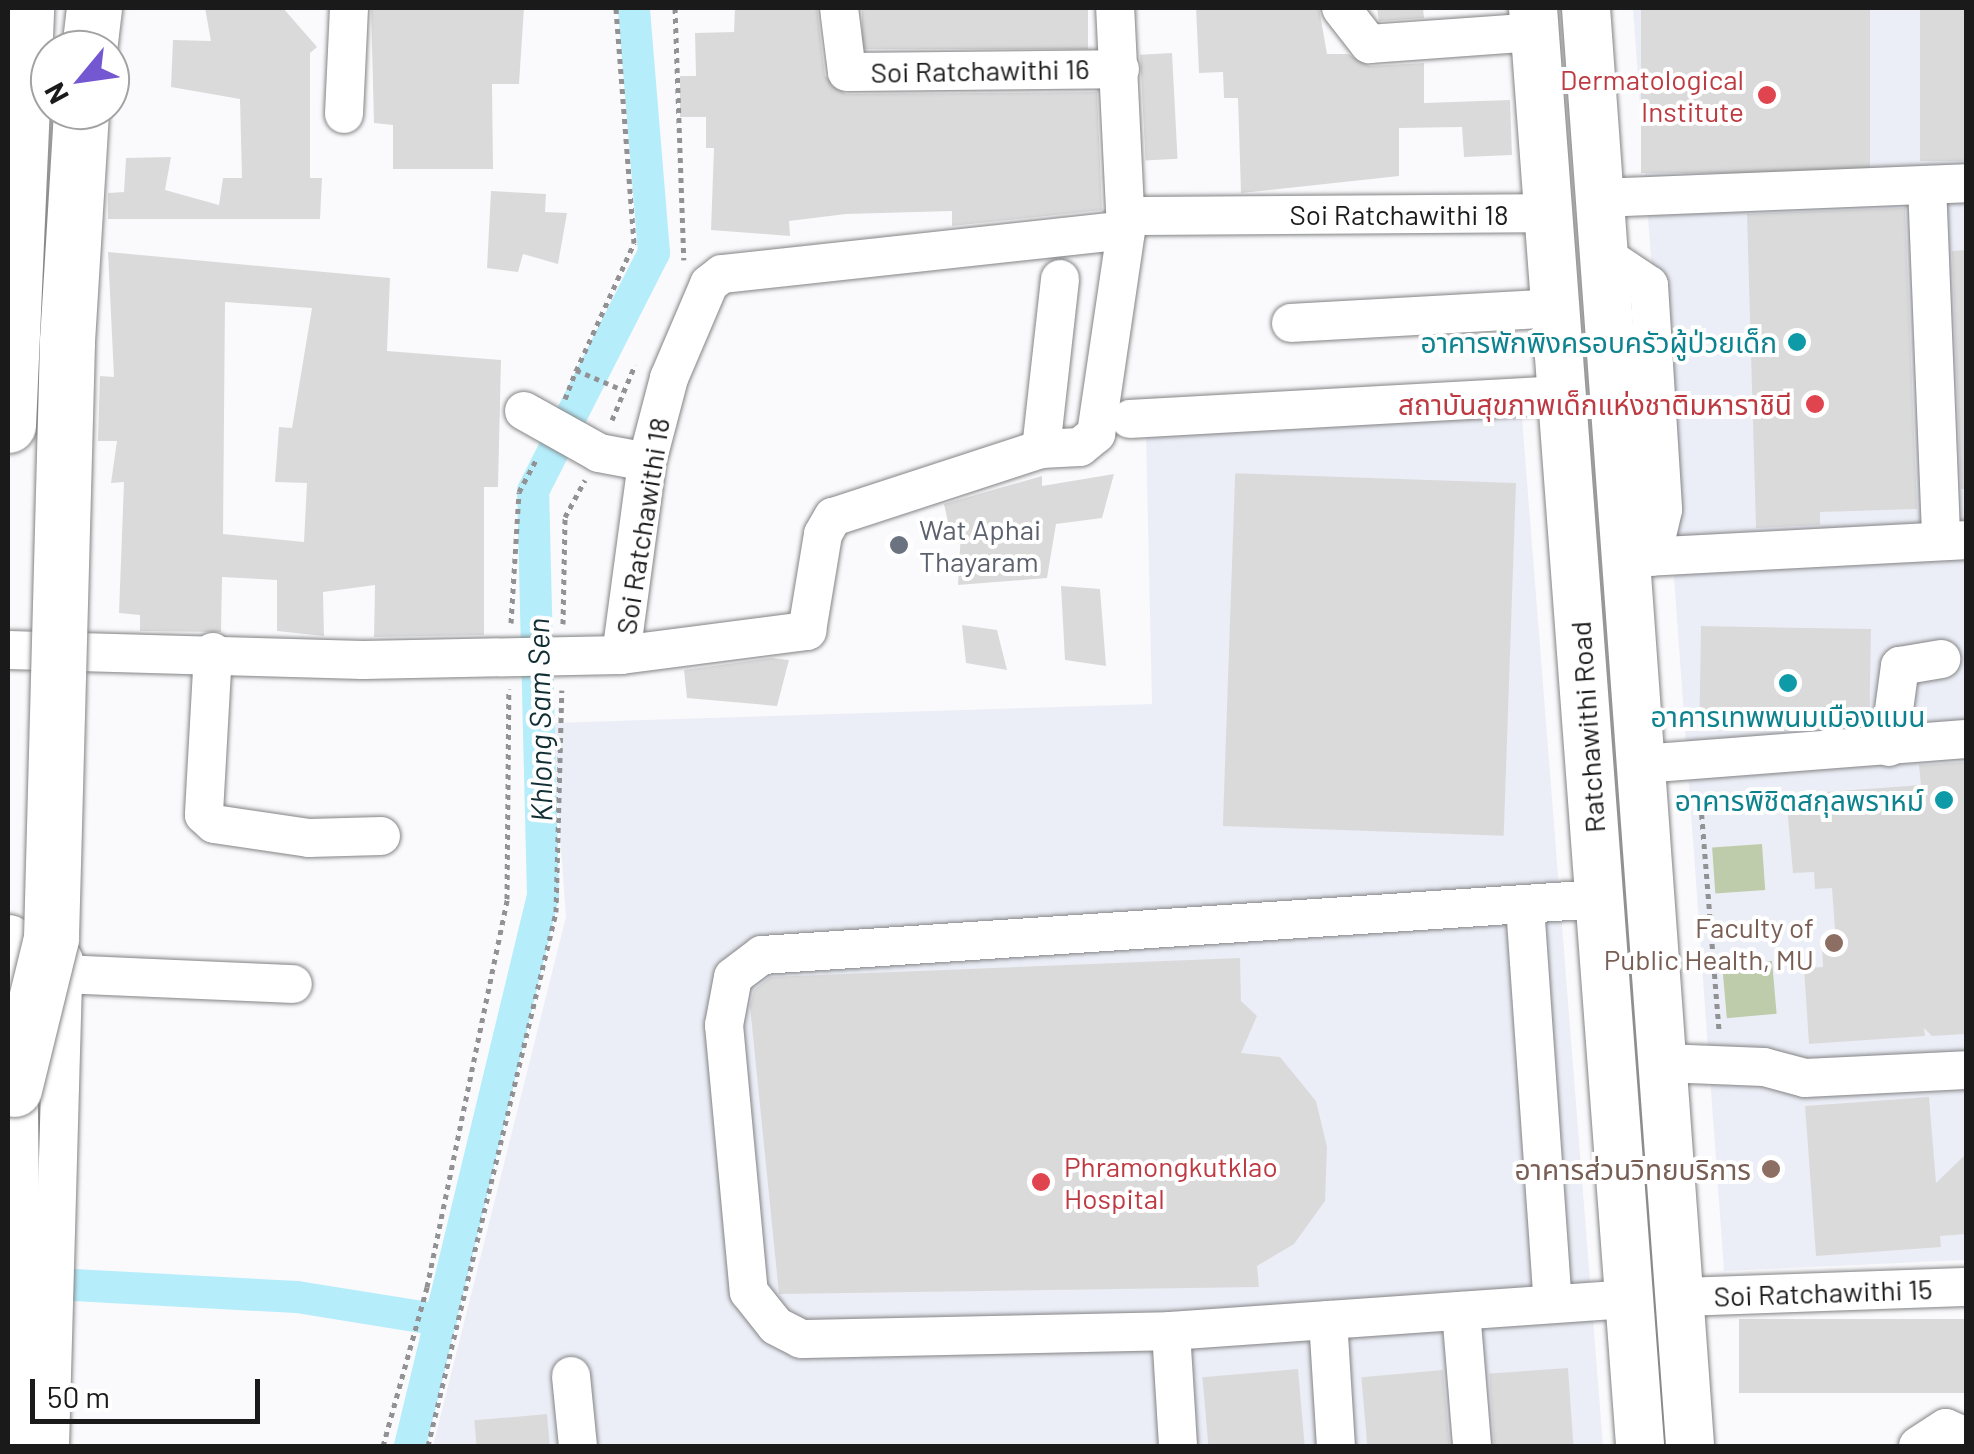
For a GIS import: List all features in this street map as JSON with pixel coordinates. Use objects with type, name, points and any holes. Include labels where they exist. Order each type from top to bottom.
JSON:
[{"type":"highway","points":[[8,425],[26,8]]},
{"type":"highway","points":[[14,1089],[51,938],[67,341],[82,130]]},
{"type":"highway","points":[[8,942],[14,1089],[14,1446]]},
{"type":"main road","name":"Ratchawithi Road","points":[[1586,8],[1604,255],[1639,557],[1641,764],[1690,1446]]},
{"type":"main road","name":"Ratchawithi Road","points":[[1534,20],[1640,1446]]},
{"type":"main road","points":[[1630,1299],[1680,1297]]},
{"type":"street","points":[[344,114],[349,8]]},
{"type":"street","name":"Soi Ratchawithi 16","points":[[839,8],[847,72],[1120,69]]},
{"type":"street","points":[[621,655],[796,636],[813,619],[822,534],[833,517],[1041,449],[1080,447],[1096,434],[1126,223],[1115,8]]},
{"type":"street","points":[[1341,8],[1369,44],[1534,20]]},
{"type":"street","points":[[50,1446],[77,649],[73,418],[82,130]]},
{"type":"street","points":[[1600,198],[1966,184]]},
{"type":"street","points":[[1639,557],[1954,541],[1928,185]]},
{"type":"street","name":"Soi Ratchawithi 18","points":[[8,650],[213,652],[563,647],[621,655],[647,462],[699,302],[722,274],[1126,223],[1551,213]]},
{"type":"street","points":[[1041,449],[1060,279]]},
{"type":"street","points":[[1290,323],[1558,308]]},
{"type":"street","points":[[1130,419],[1564,395]]},
{"type":"street","points":[[540,429],[596,459],[647,462]]},
{"type":"street","points":[[213,652],[204,815],[214,824],[309,838],[381,836]]},
{"type":"street","points":[[1889,747],[1900,666],[1941,659]]},
{"type":"street","points":[[1641,764],[1966,739]]},
{"type":"street","points":[[1599,899],[762,955],[734,977],[724,1024],[749,1292],[776,1326],[801,1339],[1171,1331],[1630,1299]]},
{"type":"street","points":[[1525,906],[1554,1302]]},
{"type":"street","points":[[63,974],[293,984]]},
{"type":"street","points":[[1662,1063],[1805,1078],[1966,1070]]},
{"type":"street","name":"Soi Ratchawithi 15","points":[[1680,1297],[1966,1287]]},
{"type":"street","points":[[1461,1310],[1472,1446]]},
{"type":"street","points":[[1328,1320],[1336,1446]]},
{"type":"street","points":[[1171,1331],[1178,1446]]},
{"type":"street","points":[[571,1376],[578,1446]]},
{"type":"street","points":[[1918,1446],[1946,1428],[1966,1437]]},
{"type":"street","points":[[1690,1446],[1713,1446]]},
{"type":"path","points":[[616,8],[634,243],[576,372],[623,390],[638,358]]},
{"type":"path","points":[[674,8],[684,260],[677,276]]},
{"type":"path","points":[[510,650],[519,492],[540,429]]},
{"type":"path","points":[[563,647],[565,517],[596,459]]},
{"type":"path","points":[[428,1446],[556,912],[562,697]]},
{"type":"path","points":[[384,1446],[427,1287],[507,899],[508,702]]},
{"type":"path","points":[[1698,761],[1722,1068]]},
{"type":"shaded area","points":[[1633,8],[1966,8],[1966,1260],[1724,1271]]},
{"type":"shaded area","name":"Phramongkutklao Hospital","points":[[1521,405],[1603,1446],[433,1446],[566,917],[552,723],[1152,704],[1146,434]]},
{"type":"green space","points":[[1762,844],[1765,890],[1715,893],[1712,847]]},
{"type":"green space","points":[[1772,961],[1777,1014],[1727,1018],[1722,965]]},
{"type":"building","points":[[205,8],[283,8],[317,47],[310,53],[310,178],[322,178],[320,219],[108,219],[108,193],[124,192],[126,158],[171,157],[165,190],[219,205],[223,178],[242,178],[240,99],[171,87],[173,40],[211,41]]},
{"type":"building","points":[[371,8],[524,8],[519,84],[492,84],[493,169],[393,169],[393,125],[374,123]]},
{"type":"building","points":[[735,8],[817,8],[825,76],[846,94],[1097,92],[1102,210],[952,226],[952,211],[846,214],[789,221],[790,236],[711,230],[714,148],[706,148],[706,117],[680,117],[680,76],[696,76],[695,33],[734,32]]},
{"type":"building","points":[[862,8],[1088,8],[1088,49],[862,49]]},
{"type":"building","points":[[1196,8],[1319,8],[1327,54],[1348,54],[1370,66],[1424,63],[1424,103],[1510,100],[1512,155],[1464,157],[1462,127],[1399,128],[1399,176],[1241,193],[1238,98],[1224,98],[1223,72],[1199,73]]},
{"type":"building","points":[[1377,8],[1423,8],[1424,18],[1379,21]]},
{"type":"building","name":"Dermatological Institute","points":[[1641,8],[1870,8],[1870,173],[1641,173]]},
{"type":"building","points":[[1920,10],[1966,10],[1966,161],[1920,161]]},
{"type":"building","points":[[1172,53],[1178,159],[1146,161],[1140,55]]},
{"type":"building","points":[[491,191],[546,194],[545,212],[567,213],[558,264],[523,254],[518,272],[487,268]]},
{"type":"building","points":[[1905,208],[1917,509],[1820,512],[1820,525],[1756,528],[1747,214]]},
{"type":"building","points":[[1966,250],[1966,489],[1961,489],[1952,251]]},
{"type":"building","points":[[108,252],[390,278],[387,351],[501,360],[498,487],[484,487],[484,635],[374,637],[375,585],[323,592],[324,636],[277,631],[277,580],[222,577],[221,632],[140,631],[140,615],[119,613],[124,482],[111,483],[117,441],[98,441],[100,376],[114,377]],"holes":[[[225,302],[312,308],[292,428],[279,427],[275,482],[307,483],[304,542],[223,534]]]},
{"type":"building","points":[[1235,473],[1516,483],[1504,836],[1223,826]]},
{"type":"building","points":[[1114,474],[1102,518],[1056,524],[1047,578],[958,585],[961,531],[950,531],[944,504],[1042,476],[1042,486]]},
{"type":"building","points":[[1061,586],[1100,589],[1106,666],[1065,660]]},
{"type":"building","points":[[962,625],[997,630],[1007,670],[966,663]]},
{"type":"building","name":"อาคารเทพพนมเมืองแมน","points":[[1701,626],[1871,629],[1869,724],[1699,721]]},
{"type":"building","points":[[772,658],[789,660],[777,706],[687,698],[684,670]]},
{"type":"building","points":[[1966,762],[1966,1034],[1932,1036],[1924,1028],[1925,1036],[1809,1044],[1804,968],[1823,967],[1822,945],[1836,944],[1832,888],[1815,889],[1814,872],[1793,873],[1786,795],[1921,785],[1919,765]]},
{"type":"building","points":[[1240,958],[1241,1001],[1257,1016],[1241,1053],[1280,1057],[1316,1101],[1327,1147],[1325,1201],[1294,1244],[1257,1266],[1259,1287],[779,1294],[750,1006],[754,990],[770,977]]},
{"type":"building","points":[[1929,1097],[1936,1183],[1966,1154],[1966,1234],[1940,1236],[1941,1247],[1816,1256],[1805,1106]]},
{"type":"building","points":[[1739,1319],[1966,1319],[1966,1393],[1739,1393]]},
{"type":"building","points":[[1568,1368],[1573,1446],[1494,1446],[1489,1374]]},
{"type":"building","points":[[1298,1369],[1305,1446],[1208,1446],[1202,1377]]},
{"type":"building","points":[[1443,1370],[1450,1446],[1367,1446],[1361,1377]]},
{"type":"building","points":[[547,1414],[550,1446],[477,1446],[474,1420]]},
{"type":"waterway","name":"Khlong Sam Sen","points":[[410,1446],[543,896],[533,491],[654,253],[634,8]]},
{"type":"waterway","points":[[74,1285],[297,1297],[441,1320]]},
{"type":"place","name":"Dermatological Institute","points":[[1767,95]]},
{"type":"place","name":"อาคารพักพิงครอบครัวผู้ป่วยเด็ก","points":[[1797,342]]},
{"type":"place","name":"สถาบันสุขภาพเด็กแห่งชาติมหาราชินี","points":[[1815,404]]},
{"type":"place","name":"Wat Aphai Thayaram","points":[[899,545]]},
{"type":"place","name":"อาคารเทพพนมเมืองแมน","points":[[1788,683]]},
{"type":"place","name":"อาคารพิชิตสกุลพราหม์","points":[[1944,800]]},
{"type":"place","name":"Faculty of Public Health, MU","points":[[1834,943]]},
{"type":"place","name":"อาคารส่วนวิทยบริการ","points":[[1771,1169]]},
{"type":"place","name":"Phramongkutklao Hospital","points":[[1041,1182]]}]
